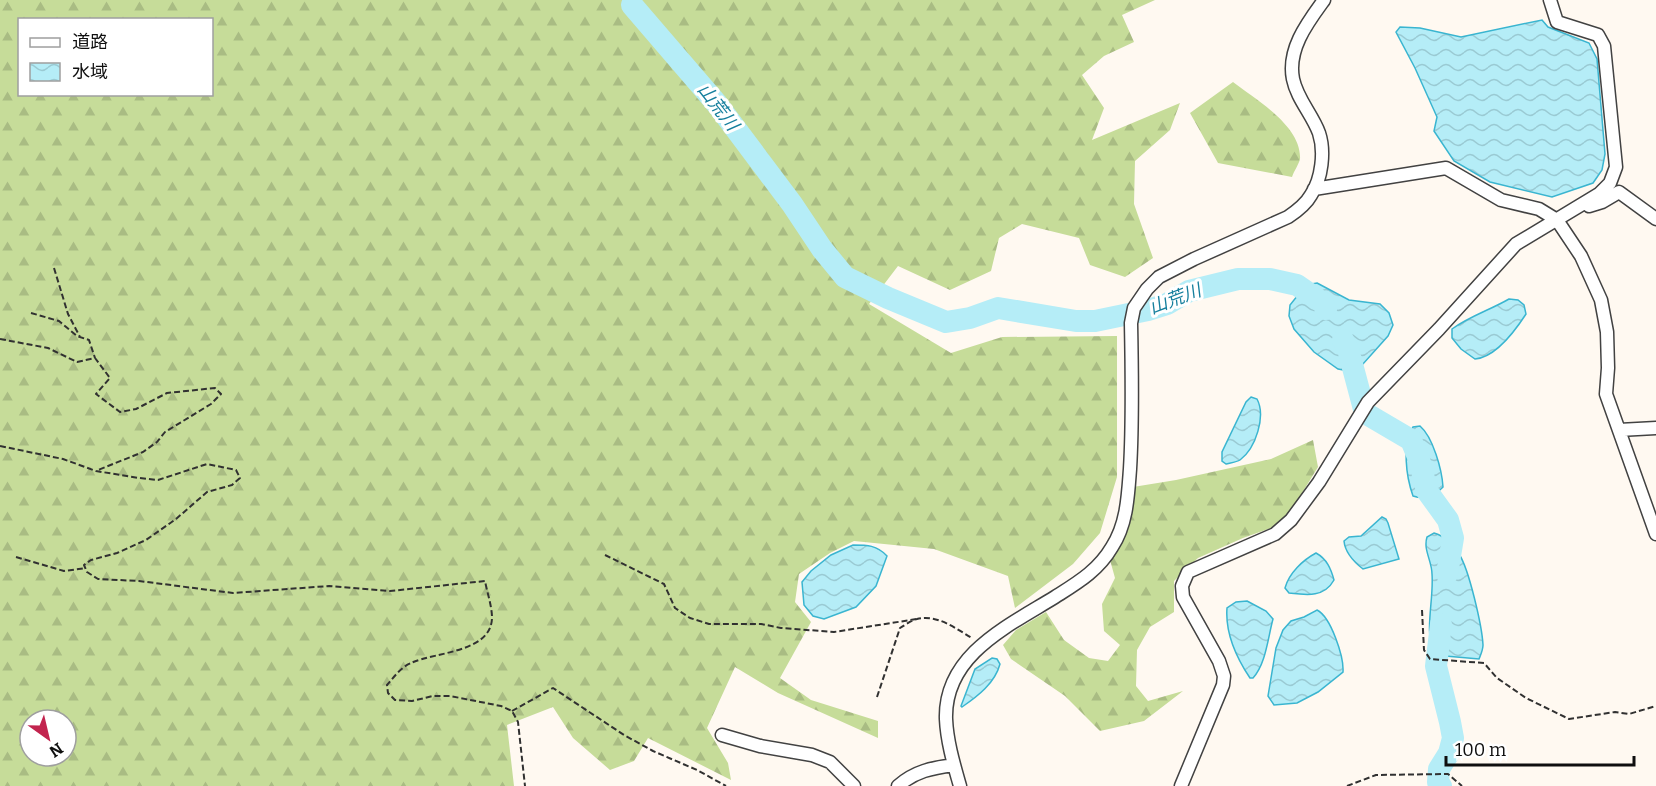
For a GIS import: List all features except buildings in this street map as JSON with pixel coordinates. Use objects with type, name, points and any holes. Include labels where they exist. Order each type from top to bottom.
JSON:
[{"type":"street","points":[[960,786],[946,719],[955,678],[968,658],[983,643],[1084,579],[1100,564],[1113,546],[1122,526],[1128,492],[1132,432],[1131,323],[1134,308],[1147,288],[1159,277],[1288,218],[1301,207],[1318,181],[1321,165],[1319,134],[1293,78],[1293,60],[1306,25],[1324,0]]},
{"type":"street","points":[[1180,786],[1223,685],[1224,676],[1219,662],[1183,597],[1182,586],[1188,572],[1275,534],[1291,520],[1319,482],[1368,402],[1439,329],[1516,244],[1599,194],[1610,183],[1616,167],[1604,46],[1598,35],[1557,22],[1550,0]]},
{"type":"street","points":[[1314,189],[1446,168],[1501,200],[1562,216],[1602,202],[1619,192],[1656,219]]},
{"type":"street","points":[[1562,216],[1601,300],[1607,332],[1606,394],[1656,534]]},
{"type":"street","points":[[1619,430],[1656,428]]},
{"type":"street","points":[[722,735],[760,746],[812,755],[830,762],[854,786]]},
{"type":"street","points":[[898,786],[908,777],[924,770],[954,765]]},
{"type":"path","points":[[54,268],[69,314],[80,337]]},
{"type":"path","points":[[31,313],[59,321],[80,337],[89,340],[95,358],[110,378],[96,394],[120,412],[136,409],[167,393],[215,388],[221,393],[211,404],[165,432],[157,442],[143,452],[96,471]]},
{"type":"path","points":[[0,339],[48,348],[77,362],[95,358]]},
{"type":"path","points":[[0,447],[63,459],[96,471],[158,480],[207,464],[236,470],[240,478],[232,485],[207,492],[177,519],[146,540],[117,553],[91,560],[84,565],[87,572],[98,579],[139,581],[233,592],[329,586],[390,591],[485,581],[492,618],[488,630],[476,644],[410,663],[398,672],[387,686],[388,693],[395,700],[412,701],[433,696],[450,696],[501,706],[512,711],[518,722],[525,786]]},
{"type":"path","points":[[606,555],[664,585],[675,608],[690,618],[709,624],[761,624],[834,632],[917,619],[948,623],[983,643]]},
{"type":"path","points":[[16,557],[64,572],[86,568]]},
{"type":"path","points":[[1422,610],[1424,650],[1430,659],[1484,663],[1497,678],[1526,698],[1569,719],[1615,712],[1629,714],[1656,706]]},
{"type":"path","points":[[877,697],[900,628],[917,619]]},
{"type":"path","points":[[512,711],[553,688],[624,735],[726,786]]},
{"type":"path","points":[[1347,786],[1376,775],[1448,774],[1462,786]]},
{"type":"green space","points":[[0,0],[1155,0],[1122,15],[1134,42],[1104,56],[1082,75],[1104,108],[1092,140],[1180,103],[1170,130],[1135,161],[1134,204],[1153,258],[1125,277],[1090,265],[1079,238],[1022,224],[999,238],[991,271],[950,290],[898,266],[869,304],[951,353],[1002,337],[1117,336],[1117,477],[1100,533],[1073,564],[1015,608],[1008,576],[934,549],[854,541],[830,553],[799,574],[795,602],[811,622],[780,678],[811,700],[878,721],[878,738],[778,693],[735,667],[707,728],[728,763],[731,780],[648,738],[634,761],[610,770],[573,738],[553,707],[507,725],[514,786],[0,786]]},
{"type":"green space","points":[[1233,82],[1276,114],[1293,135],[1299,147],[1300,159],[1292,177],[1218,163],[1190,113]]},
{"type":"green space","points":[[1313,440],[1318,467],[1291,511],[1271,528],[1198,558],[1174,581],[1174,612],[1150,627],[1137,650],[1136,686],[1148,701],[1183,691],[1144,721],[1100,731],[1065,696],[1011,659],[1003,645],[1016,630],[1046,612],[1064,640],[1089,658],[1108,661],[1120,645],[1104,631],[1102,604],[1115,578],[1110,560],[1128,526],[1133,487],[1271,459]]},
{"type":"water","points":[[1542,20],[1548,27],[1589,43],[1597,59],[1605,154],[1602,170],[1593,183],[1552,197],[1490,182],[1454,161],[1434,131],[1437,117],[1396,32],[1400,27],[1420,28],[1461,37]]},
{"type":"water","points":[[1317,283],[1349,300],[1380,304],[1389,313],[1393,325],[1388,336],[1363,364],[1349,371],[1338,369],[1314,352],[1294,329],[1289,316],[1290,305],[1306,285]]},
{"type":"water","points":[[1509,299],[1518,300],[1524,305],[1526,314],[1504,342],[1490,354],[1475,359],[1461,349],[1452,338],[1452,329]]},
{"type":"water","points":[[1251,397],[1257,399],[1260,406],[1260,423],[1255,440],[1240,460],[1226,464],[1222,461],[1222,452],[1246,402]]},
{"type":"water","points":[[1420,426],[1429,438],[1436,454],[1443,487],[1425,498],[1413,496],[1406,461],[1407,443],[1413,427]]},
{"type":"water","points":[[1382,517],[1388,523],[1399,559],[1363,569],[1350,556],[1344,541],[1349,537],[1361,536]]},
{"type":"water","points":[[1434,533],[1445,538],[1454,547],[1467,572],[1482,636],[1483,647],[1479,659],[1434,655],[1430,635],[1432,574],[1426,542],[1427,537]]},
{"type":"water","points":[[853,545],[872,546],[887,556],[876,586],[856,607],[824,619],[813,616],[804,605],[802,582],[811,571],[831,555]]},
{"type":"water","points":[[1316,553],[1323,558],[1331,572],[1334,580],[1330,586],[1320,593],[1308,595],[1289,593],[1285,588],[1293,572]]},
{"type":"water","points":[[1247,601],[1266,611],[1273,619],[1264,658],[1253,678],[1250,678],[1236,653],[1227,618],[1227,608],[1236,602]]},
{"type":"water","points":[[1317,610],[1327,621],[1336,638],[1343,672],[1318,692],[1297,703],[1274,705],[1268,696],[1276,648],[1283,630],[1291,621]]},
{"type":"water","points":[[992,658],[997,659],[1000,664],[998,671],[980,694],[962,707],[975,669]]},
{"type":"waterway","name":"山荒川","points":[[632,5],[717,104],[792,204],[822,249],[845,277],[888,298],[946,322],[970,318],[998,308],[1076,321],[1095,321],[1148,310],[1167,304],[1189,291],[1238,279],[1270,279],[1297,285],[1323,303],[1326,309]]},
{"type":"waterway","name":"山荒川","points":[[1343,340],[1348,349],[1365,413],[1411,440],[1419,459],[1427,491],[1448,520],[1453,538],[1447,574]]},
{"type":"waterway","name":"山荒川","points":[[1441,624],[1436,666],[1453,738],[1449,753],[1439,769],[1438,782],[1441,786]]}]
